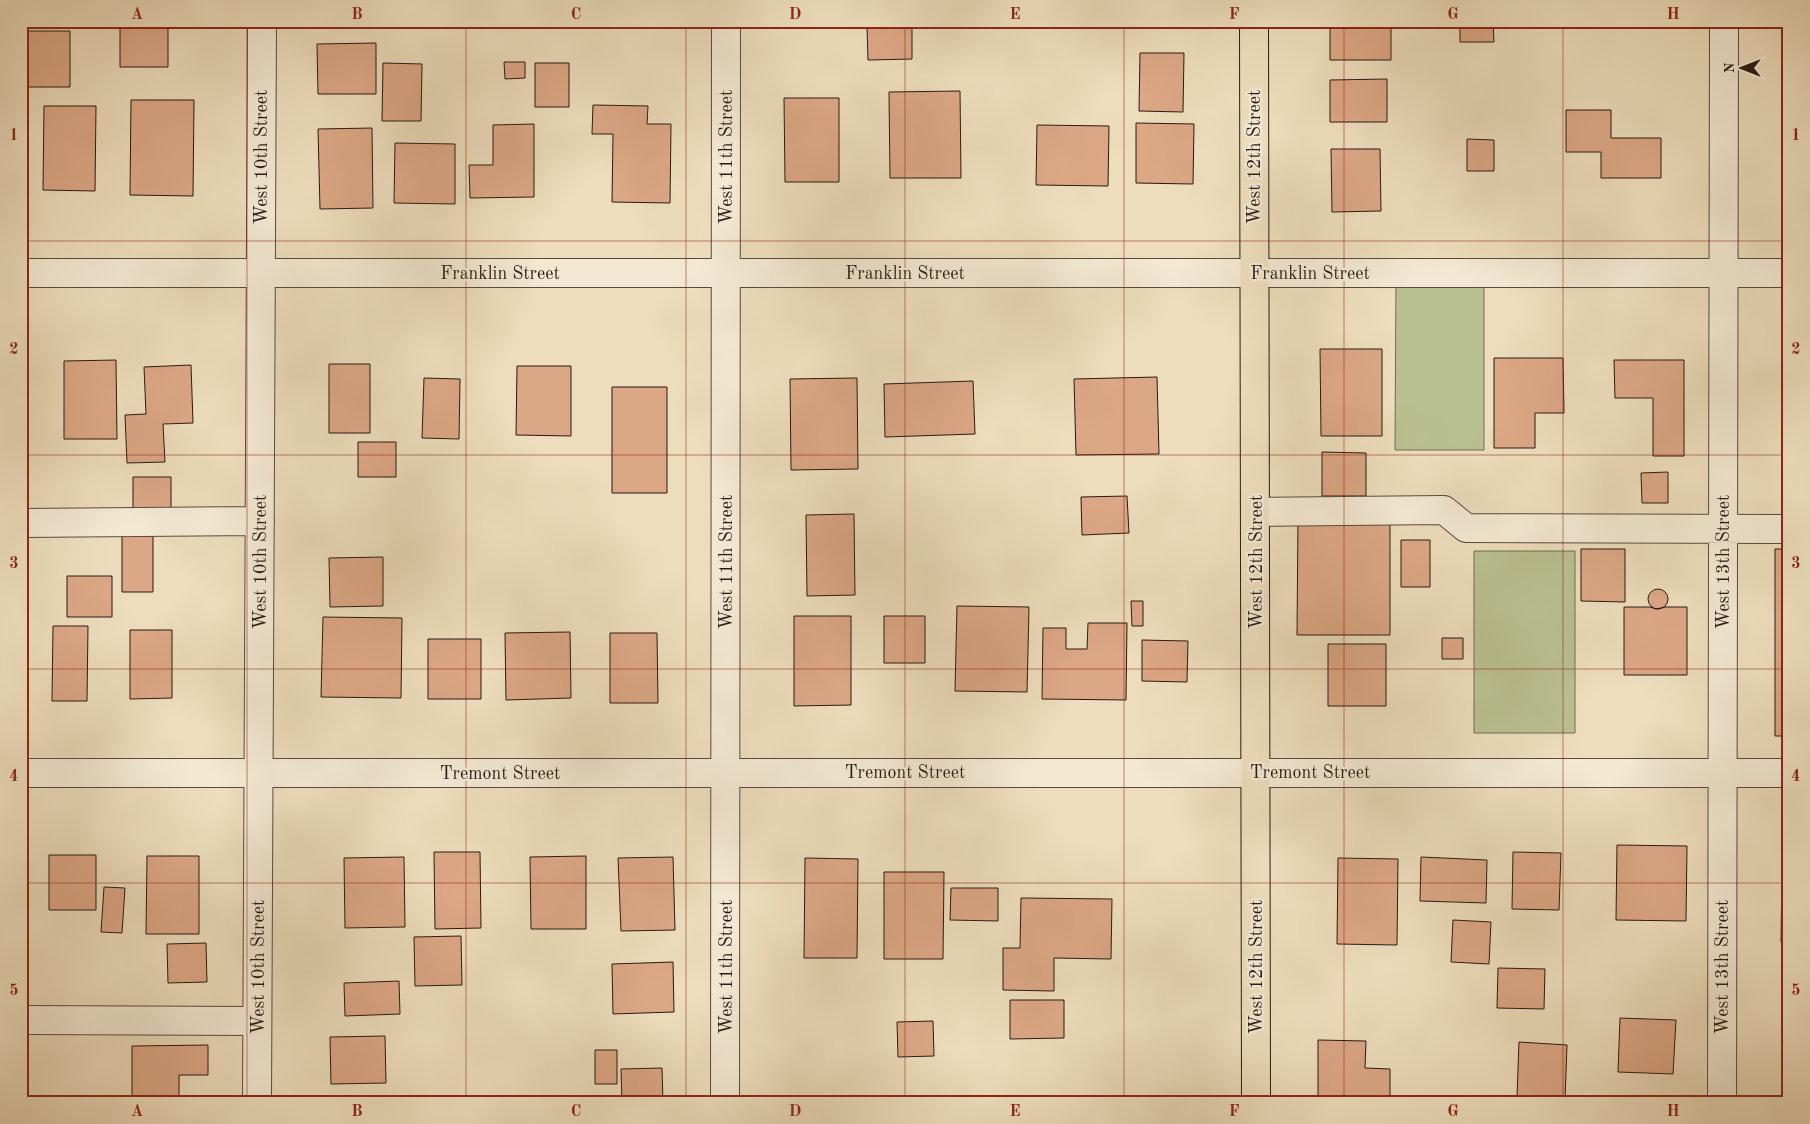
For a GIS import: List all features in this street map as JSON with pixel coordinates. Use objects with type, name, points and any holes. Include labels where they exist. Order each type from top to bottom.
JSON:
[{"type":"main road","name":"West 12th Street","points":[[1254,21],[1256,1103]]},
{"type":"street","name":"West 10th Street","points":[[257,1103],[262,21]]},
{"type":"street","name":"West 11th Street","points":[[726,21],[726,1103]]},
{"type":"street","name":"West 13th Street","points":[[1722,1103],[1724,21]]},
{"type":"street","name":"Franklin Street","points":[[21,273],[1789,272]]},
{"type":"street","points":[[1255,512],[1444,510],[1466,528],[1789,529]]},
{"type":"street","points":[[21,523],[260,521]]},
{"type":"street","name":"Tremont Street","points":[[21,773],[1789,773]]},
{"type":"street","points":[[21,1020],[257,1021]]},
{"type":"green space","points":[[1396,273],[1484,274],[1484,450],[1395,450]]},
{"type":"green space","points":[[1474,551],[1575,551],[1575,733],[1474,733]]},
{"type":"building","points":[[1330,21],[1391,21],[1391,60],[1330,60]]},
{"type":"building","points":[[1460,21],[1493,21],[1494,42],[1460,42]]},
{"type":"building","points":[[867,26],[912,26],[912,59],[868,60]]},
{"type":"building","points":[[120,27],[168,27],[168,67],[120,67]]},
{"type":"building","points":[[26,31],[70,31],[70,87],[26,87]]},
{"type":"building","points":[[376,43],[376,94],[318,94],[317,44]]},
{"type":"building","points":[[1140,53],[1184,53],[1183,112],[1139,111]]},
{"type":"building","points":[[504,62],[525,62],[525,78],[505,79]]},
{"type":"building","points":[[383,63],[422,64],[421,121],[382,121]]},
{"type":"building","points":[[535,63],[569,63],[569,107],[535,107]]},
{"type":"building","points":[[1387,79],[1387,122],[1330,122],[1330,80]]},
{"type":"building","points":[[960,91],[961,178],[890,178],[889,92]]},
{"type":"building","points":[[784,98],[839,98],[839,182],[785,182]]},
{"type":"building","points":[[131,100],[194,100],[193,196],[130,195]]},
{"type":"building","points":[[593,105],[648,106],[647,124],[671,124],[670,203],[612,202],[613,134],[592,134]]},
{"type":"building","points":[[44,106],[96,106],[95,191],[43,190]]},
{"type":"building","points":[[1566,110],[1611,110],[1611,138],[1661,138],[1661,178],[1601,178],[1601,152],[1566,152]]},
{"type":"building","points":[[1136,123],[1194,124],[1193,184],[1136,183]]},
{"type":"building","points":[[534,124],[534,197],[470,198],[469,165],[493,165],[493,125]]},
{"type":"building","points":[[1037,125],[1109,126],[1108,186],[1036,185]]},
{"type":"building","points":[[372,128],[373,208],[320,209],[318,129]]},
{"type":"building","points":[[1467,139],[1494,140],[1494,171],[1467,171]]},
{"type":"building","points":[[395,143],[455,144],[455,204],[394,203]]},
{"type":"building","points":[[1331,149],[1380,149],[1381,211],[1332,212]]},
{"type":"building","points":[[1320,349],[1382,349],[1382,436],[1321,436]]},
{"type":"building","points":[[1494,358],[1563,358],[1564,413],[1535,413],[1535,448],[1494,448]]},
{"type":"building","points":[[116,360],[117,439],[64,439],[64,361]]},
{"type":"building","points":[[1614,360],[1684,360],[1684,456],[1653,456],[1653,398],[1615,398]]},
{"type":"building","points":[[329,364],[370,364],[370,433],[329,433]]},
{"type":"building","points":[[191,365],[193,423],[163,424],[165,462],[127,463],[125,415],[146,414],[144,367]]},
{"type":"building","points":[[517,366],[571,366],[571,436],[516,435]]},
{"type":"building","points":[[1157,377],[1159,454],[1076,455],[1074,379]]},
{"type":"building","points":[[424,378],[460,379],[459,439],[422,438]]},
{"type":"building","points":[[857,378],[858,469],[791,470],[790,379]]},
{"type":"building","points":[[973,381],[975,434],[885,437],[884,384]]},
{"type":"building","points":[[612,387],[667,387],[667,493],[612,493]]},
{"type":"building","points":[[358,442],[396,442],[396,477],[358,477]]},
{"type":"building","points":[[1322,452],[1366,453],[1366,496],[1322,496]]},
{"type":"building","points":[[1668,472],[1668,503],[1642,503],[1641,473]]},
{"type":"building","points":[[133,477],[171,477],[171,511],[133,511]]},
{"type":"building","points":[[1127,496],[1129,533],[1082,535],[1081,497]]},
{"type":"building","points":[[854,514],[855,595],[807,596],[806,515]]},
{"type":"building","points":[[1298,518],[1390,518],[1390,635],[1297,635]]},
{"type":"building","points":[[122,536],[153,536],[153,592],[122,592]]},
{"type":"building","points":[[1401,540],[1430,540],[1430,587],[1401,587]]},
{"type":"building","points":[[1581,549],[1625,549],[1625,602],[1581,601]]},
{"type":"building","points":[[1775,549],[1789,549],[1789,736],[1775,736]]},
{"type":"building","points":[[383,557],[383,606],[330,607],[329,558]]},
{"type":"building","points":[[67,576],[112,576],[112,617],[67,617]]},
{"type":"building","points":[[1658,589],[1665,592],[1668,599],[1665,606],[1658,609],[1651,606],[1648,599],[1651,592]]},
{"type":"building","points":[[1131,601],[1143,601],[1143,626],[1132,626]]},
{"type":"building","points":[[957,606],[1029,607],[1027,692],[955,691]]},
{"type":"building","points":[[1624,607],[1650,607],[1656,609],[1687,607],[1687,675],[1624,675]]},
{"type":"building","points":[[794,616],[851,616],[851,705],[794,706]]},
{"type":"building","points":[[884,616],[925,616],[925,663],[884,663]]},
{"type":"building","points":[[323,617],[402,618],[401,698],[321,697]]},
{"type":"building","points":[[1088,623],[1127,623],[1126,700],[1042,699],[1043,628],[1066,628],[1066,649],[1087,649]]},
{"type":"building","points":[[53,626],[88,626],[87,701],[52,701]]},
{"type":"building","points":[[130,630],[172,630],[172,698],[130,699]]},
{"type":"building","points":[[570,632],[571,698],[506,700],[505,633]]},
{"type":"building","points":[[610,633],[657,633],[658,703],[610,703]]},
{"type":"building","points":[[1442,638],[1463,638],[1463,659],[1442,659]]},
{"type":"building","points":[[428,639],[481,639],[481,699],[428,699]]},
{"type":"building","points":[[1142,640],[1188,641],[1187,682],[1142,681]]},
{"type":"building","points":[[1328,644],[1386,644],[1386,706],[1328,706]]},
{"type":"building","points":[[1617,845],[1687,846],[1686,921],[1616,920]]},
{"type":"building","points":[[434,852],[480,852],[481,928],[435,929]]},
{"type":"building","points":[[1513,852],[1561,853],[1559,910],[1512,909]]},
{"type":"building","points":[[49,855],[96,855],[96,910],[49,910]]},
{"type":"building","points":[[147,856],[199,856],[199,934],[146,934]]},
{"type":"building","points":[[586,856],[586,929],[531,929],[530,857]]},
{"type":"building","points":[[404,857],[405,927],[345,928],[344,858]]},
{"type":"building","points":[[673,857],[675,930],[621,931],[618,858]]},
{"type":"building","points":[[1421,857],[1487,860],[1486,903],[1420,901]]},
{"type":"building","points":[[805,858],[858,859],[857,958],[804,958]]},
{"type":"building","points":[[1338,858],[1398,859],[1397,945],[1337,944]]},
{"type":"building","points":[[1782,865],[1789,865],[1789,942],[1781,942]]},
{"type":"building","points":[[884,872],[944,872],[943,959],[884,959]]},
{"type":"building","points":[[104,887],[125,888],[122,933],[101,932]]},
{"type":"building","points":[[951,888],[998,888],[998,921],[950,920]]},
{"type":"building","points":[[1021,898],[1112,899],[1111,959],[1054,958],[1054,991],[1003,990],[1003,948],[1020,948]]},
{"type":"building","points":[[1453,920],[1491,922],[1489,964],[1451,962]]},
{"type":"building","points":[[461,936],[462,985],[415,986],[414,937]]},
{"type":"building","points":[[206,943],[207,982],[168,983],[167,944]]},
{"type":"building","points":[[673,962],[674,1012],[613,1014],[612,964]]},
{"type":"building","points":[[1498,968],[1545,969],[1544,1009],[1497,1008]]},
{"type":"building","points":[[399,981],[400,1014],[345,1016],[344,983]]},
{"type":"building","points":[[1010,1000],[1064,1000],[1064,1038],[1010,1039]]},
{"type":"building","points":[[1620,1018],[1676,1020],[1673,1074],[1618,1072]]},
{"type":"building","points":[[933,1021],[934,1056],[898,1057],[897,1022]]},
{"type":"building","points":[[385,1036],[386,1083],[331,1084],[330,1037]]},
{"type":"building","points":[[1318,1040],[1366,1041],[1365,1068],[1390,1069],[1390,1103],[1318,1103]]},
{"type":"building","points":[[1519,1042],[1567,1045],[1565,1100],[1517,1097]]},
{"type":"building","points":[[208,1045],[208,1075],[179,1075],[179,1103],[132,1103],[132,1046]]},
{"type":"building","points":[[595,1050],[617,1050],[617,1084],[595,1084]]},
{"type":"building","points":[[662,1068],[663,1103],[622,1103],[621,1069]]},
{"type":"building","points":[[898,1097],[926,1097],[926,1103],[898,1103]]}]
